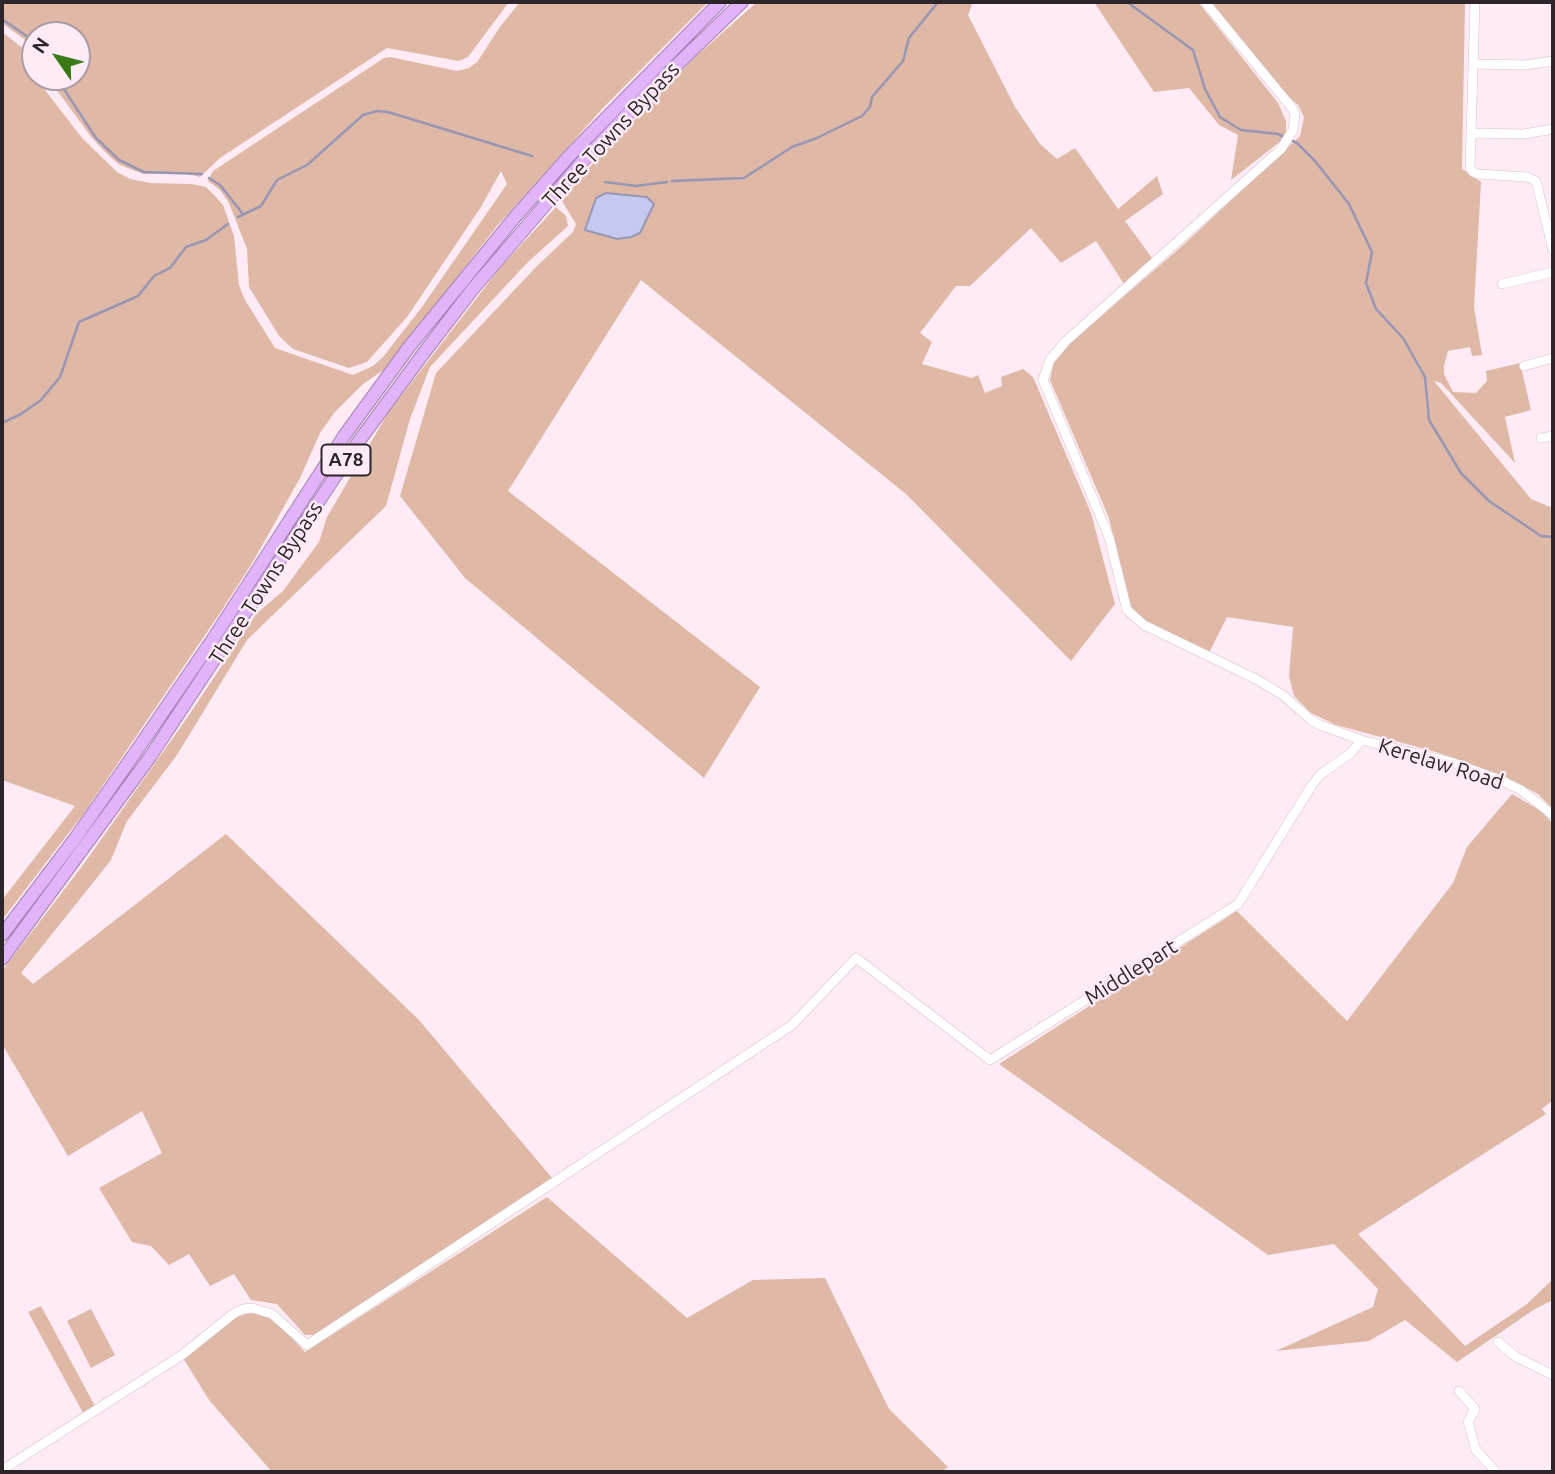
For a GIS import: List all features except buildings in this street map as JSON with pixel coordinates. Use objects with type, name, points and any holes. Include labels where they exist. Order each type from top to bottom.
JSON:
[{"type":"highway","name":"Three Towns Bypass","points":[[2,935],[74,840],[137,750],[213,639],[344,436],[409,347],[571,153],[720,2]]},
{"type":"highway","name":"Three Towns Bypass","points":[[2,959],[150,757],[356,444],[472,290],[582,162],[650,91],[742,2]]},
{"type":"street","name":"Kerelaw Road","points":[[1205,2],[1292,108],[1295,124],[1291,134],[1285,144],[1065,342],[1050,360],[1043,380],[1109,537],[1127,610],[1144,625],[1258,680],[1284,696],[1311,720],[1361,740],[1451,762],[1500,780],[1529,796],[1553,815]]},
{"type":"street","points":[[1475,2],[1469,168],[1478,174],[1527,177],[1536,181],[1553,244]]},
{"type":"street","points":[[1473,64],[1525,65],[1553,61]]},
{"type":"street","points":[[1471,133],[1524,134],[1553,129]]},
{"type":"street","points":[[1502,284],[1553,272]]},
{"type":"street","points":[[1524,366],[1553,358]]},
{"type":"street","points":[[1541,438],[1553,436]]},
{"type":"street","name":"Middlepart","points":[[2,1470],[182,1355],[243,1309],[252,1308],[272,1314],[307,1345],[792,1024],[856,958],[990,1060],[1238,904],[1312,785],[1321,774],[1350,753],[1361,740]]},
{"type":"street","points":[[1498,1342],[1516,1357],[1553,1375]]},
{"type":"street","points":[[1459,1391],[1475,1409],[1468,1422],[1476,1450],[1496,1472]]},
{"type":"shaded area","points":[[2,2],[509,2],[468,57],[459,61],[387,48],[220,158],[200,177],[188,174],[143,174],[120,165],[92,138],[57,91],[91,91],[91,21],[21,21],[21,37],[2,23]]},
{"type":"shaded area","points":[[520,2],[708,2],[602,109],[497,226],[385,369],[363,384],[334,413],[320,433],[300,478],[254,560],[220,613],[84,813],[2,920],[2,900],[75,806],[2,780],[2,32],[21,47],[21,91],[46,91],[82,138],[117,172],[130,179],[150,183],[206,187],[223,205],[234,236],[239,285],[245,300],[275,348],[353,375],[373,366],[383,357],[422,307],[507,184],[501,171],[481,207],[407,317],[367,362],[349,368],[293,349],[279,336],[249,287],[247,249],[229,203],[220,190],[208,181],[213,171],[384,58],[457,71],[469,68],[477,62]]},
{"type":"shaded area","points":[[757,2],[973,2],[968,15],[1015,107],[1040,144],[1057,159],[1075,148],[1118,209],[1157,176],[1163,194],[1125,221],[1152,258],[1124,284],[1096,241],[1061,263],[1031,228],[970,286],[956,286],[920,333],[932,342],[922,364],[972,378],[978,375],[985,393],[1002,386],[1001,377],[1023,369],[1033,377],[1091,513],[1115,604],[1071,661],[906,494],[641,280],[508,491],[760,687],[704,778],[465,578],[400,496],[436,373],[537,266],[573,232],[576,224],[562,201],[592,164],[693,59]]},
{"type":"shaded area","points":[[1094,2],[1198,2],[1278,103],[1286,121],[1286,137],[1231,180],[1238,135],[1219,125],[1189,88],[1154,92]]},
{"type":"shaded area","points":[[1211,2],[1465,2],[1462,169],[1481,182],[1474,307],[1482,355],[1472,356],[1470,347],[1448,351],[1444,374],[1453,392],[1476,393],[1487,381],[1486,371],[1520,363],[1531,410],[1505,417],[1515,463],[1441,383],[1434,381],[1531,499],[1553,508],[1553,809],[1538,794],[1506,777],[1436,752],[1336,725],[1311,713],[1294,696],[1289,676],[1293,627],[1227,617],[1209,653],[1147,623],[1128,603],[1109,518],[1050,380],[1054,362],[1069,344],[1181,247],[1300,136],[1304,117],[1298,105],[1282,90]]},
{"type":"shaded area","points":[[556,207],[566,216],[568,226],[527,263],[430,367],[410,419],[386,506],[247,640],[177,755],[127,821],[111,860],[21,973],[33,984],[226,834],[419,1020],[552,1178],[314,1335],[305,1335],[277,1304],[251,1300],[234,1274],[210,1286],[189,1254],[169,1265],[151,1246],[132,1242],[99,1188],[162,1153],[142,1111],[68,1156],[2,1044],[2,971],[83,865],[257,613],[283,591],[319,542],[327,517],[388,413],[499,269]]},
{"type":"shaded area","points":[[1512,794],[1541,811],[1553,824],[1553,1100],[1542,1109],[1546,1114],[1358,1234],[1465,1346],[1527,1304],[1553,1279],[1553,1300],[1535,1309],[1457,1362],[1405,1320],[1369,1341],[1276,1351],[1373,1307],[1378,1289],[1334,1244],[1268,1255],[999,1064],[1237,911],[1347,1021],[1453,883],[1467,847]]},
{"type":"shaded area","points":[[547,1197],[687,1318],[753,1280],[825,1278],[889,1409],[948,1467],[941,1472],[272,1472],[209,1400],[183,1358],[235,1317],[254,1312],[277,1322],[305,1352]]},
{"type":"shaded area","points":[[41,1306],[95,1406],[83,1413],[28,1312]]},
{"type":"shaded area","points":[[91,1309],[115,1355],[91,1368],[67,1321]]},
{"type":"water","points":[[606,193],[647,197],[654,204],[640,233],[617,239],[585,230],[596,198]]},
{"type":"waterway","points":[[672,181],[744,178],[792,147],[862,116],[870,107],[872,97],[903,61],[909,38],[938,2]]},
{"type":"waterway","points":[[1127,2],[1193,50],[1205,89],[1220,117],[1241,130],[1278,134],[1297,143],[1315,161],[1349,204],[1372,252],[1366,283],[1376,309],[1403,338],[1425,377],[1429,420],[1461,473],[1489,501],[1541,536],[1553,537]]},
{"type":"waterway","points":[[2,19],[21,32]]},
{"type":"waterway","points":[[65,91],[96,138],[119,160],[144,172],[202,174]]},
{"type":"waterway","points":[[238,217],[261,206],[277,180],[307,165],[363,115],[377,111],[388,112],[532,156]]},
{"type":"waterway","points":[[209,178],[220,185],[243,214]]},
{"type":"waterway","points":[[605,182],[636,186],[667,182]]},
{"type":"waterway","points":[[2,423],[41,400],[60,377],[79,322],[138,296],[154,276],[170,268],[186,247],[206,240],[228,224]]}]
